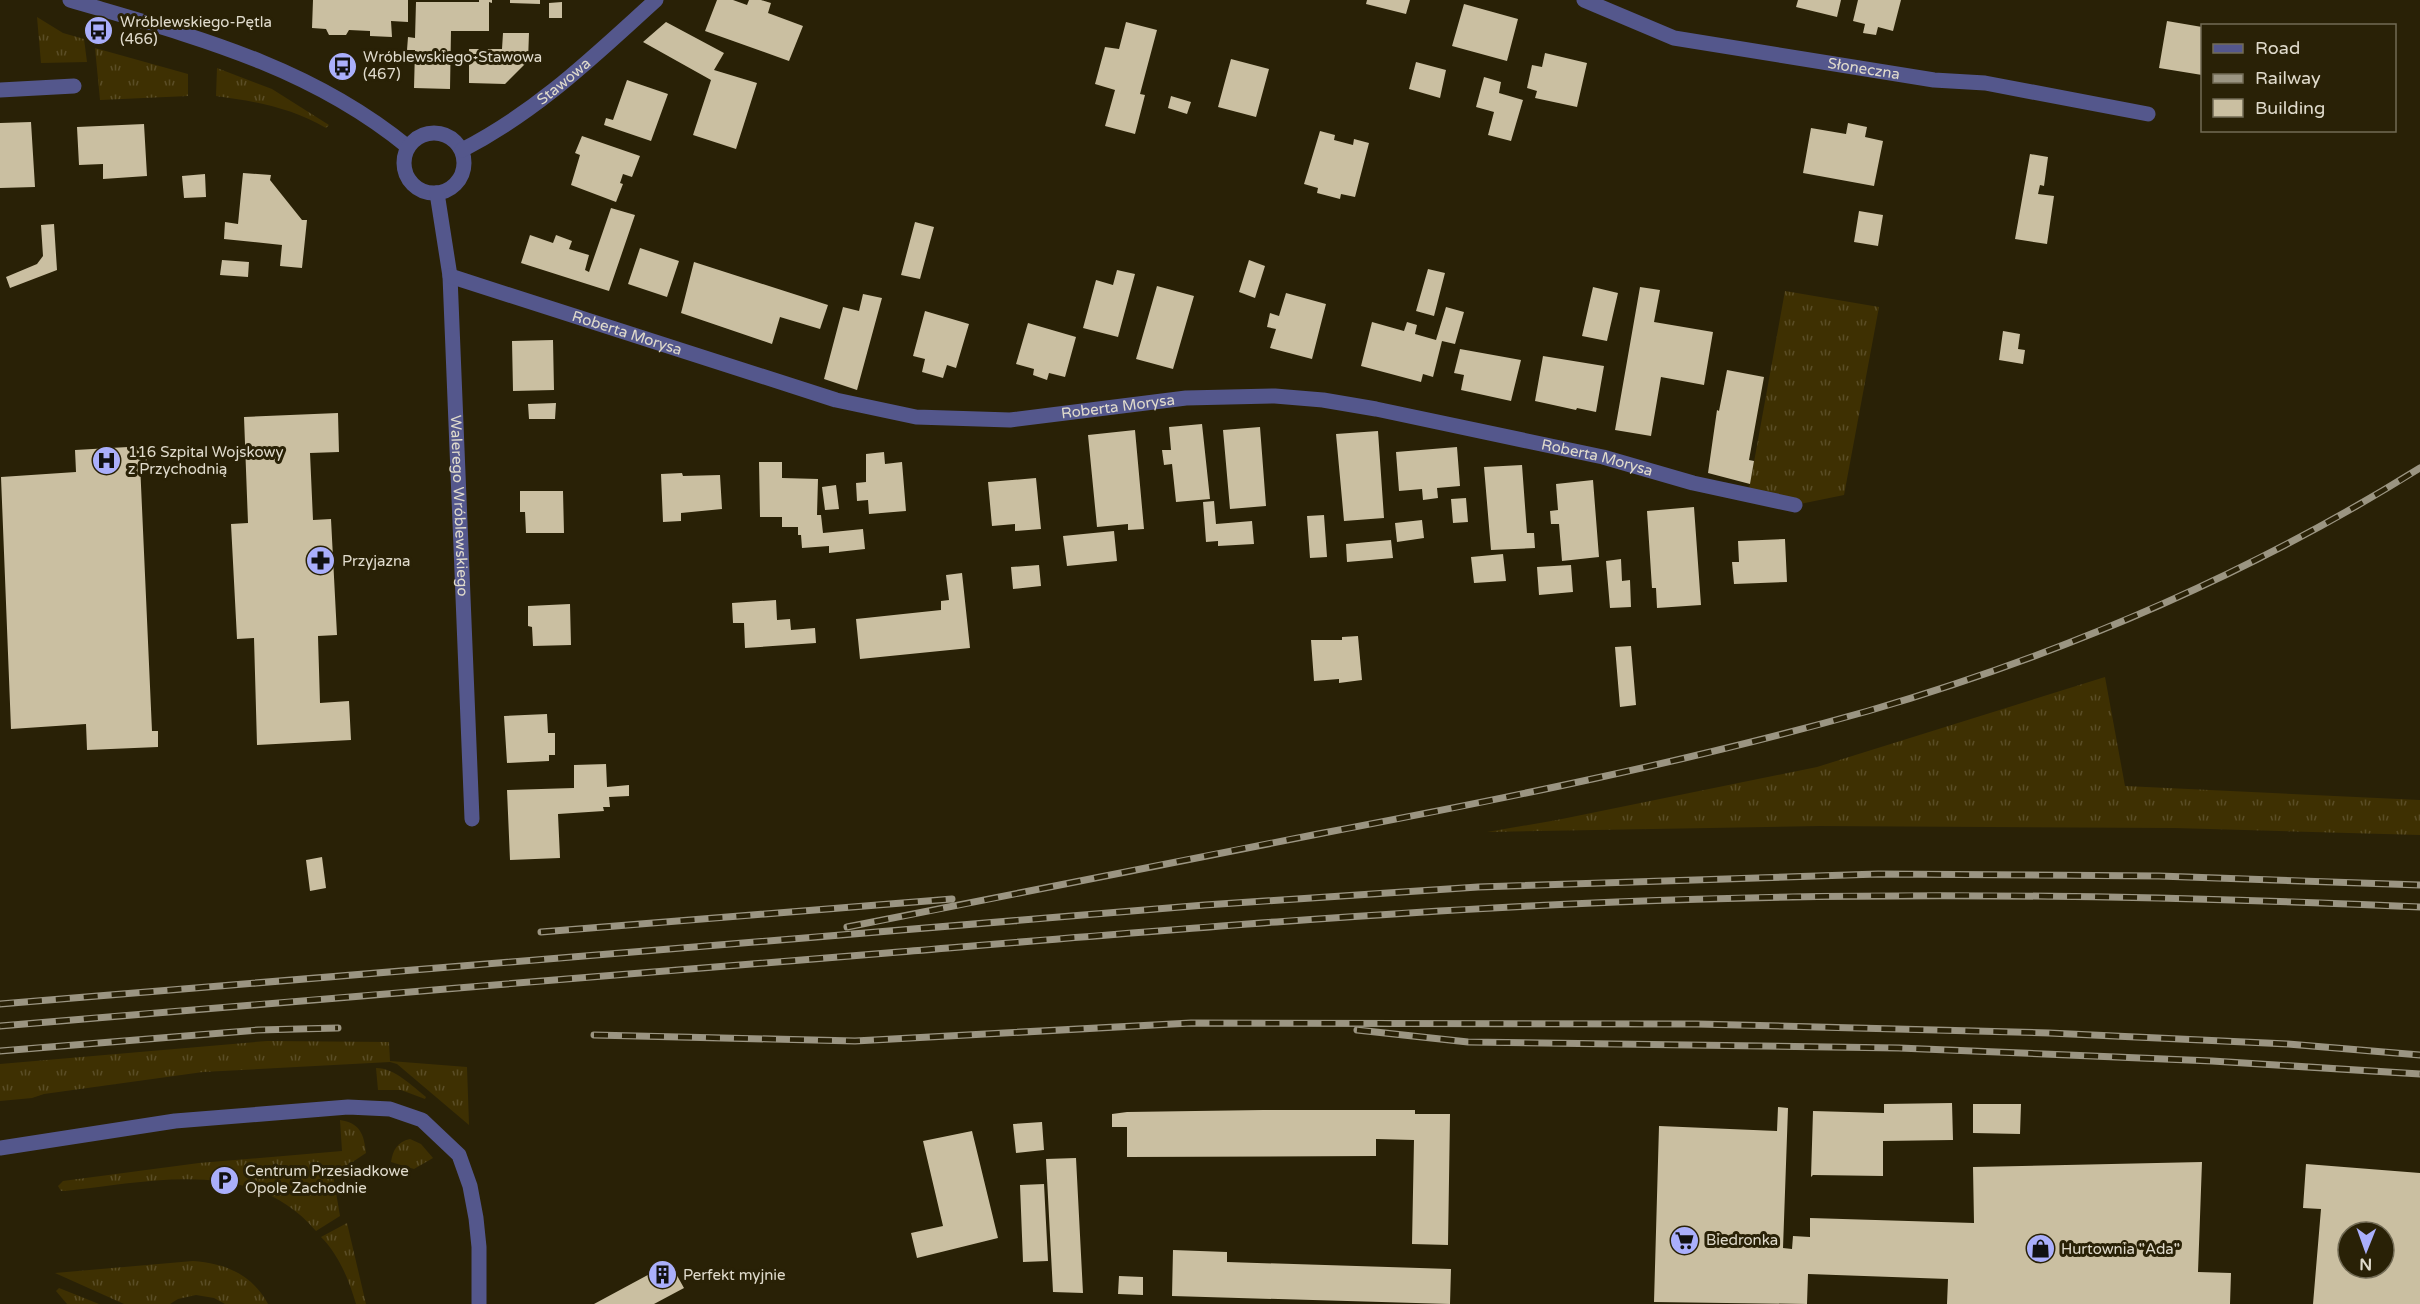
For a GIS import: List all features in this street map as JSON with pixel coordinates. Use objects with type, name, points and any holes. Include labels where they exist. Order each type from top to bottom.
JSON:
[{"type":"street","points":[[70,0],[193,37],[290,72],[370,117],[408,147]]},
{"type":"street","name":"Stawowa","points":[[462,150],[494,134],[560,87],[656,0]]},
{"type":"street","name":"Słoneczna","points":[[1584,0],[1674,38],[1934,80],[1985,83],[2148,114]]},
{"type":"street","points":[[0,90],[74,86]]},
{"type":"street","points":[[432,132],[450,137],[462,150],[464,160],[460,178],[454,185],[437,193],[419,189],[406,175],[404,166],[408,147],[422,135],[432,132]]},
{"type":"street","name":"Walerego Wróblewskiego","points":[[437,193],[450,276],[472,819]]},
{"type":"street","name":"Roberta Morysa","points":[[450,276],[836,400],[916,417],[1010,420],[1186,398],[1275,396],[1323,400],[1603,457],[1693,483],[1795,504]]},
{"type":"street","points":[[0,1148],[175,1121],[348,1107],[390,1109],[422,1120],[459,1155],[470,1186],[476,1218],[480,1304]]},
{"type":"green space","points":[[37,17],[63,33],[84,39],[87,62],[41,63]]},
{"type":"green space","points":[[95,48],[188,74],[188,96],[100,100]]},
{"type":"green space","points":[[217,68],[272,89],[329,125],[326,128],[300,115],[272,106],[216,96]]},
{"type":"green space","points":[[1785,291],[1879,307],[1844,495],[1795,505],[1748,495]]},
{"type":"green space","points":[[2105,677],[2125,786],[2420,800],[2420,835],[2175,828],[1819,826],[1487,832],[1817,767]]},
{"type":"green space","points":[[267,1041],[389,1042],[390,1061],[467,1067],[469,1125],[397,1064],[390,1062],[203,1072],[0,1101],[0,1064]]},
{"type":"green space","points":[[376,1068],[396,1074],[426,1097],[425,1099],[401,1090],[378,1090]]},
{"type":"green space","points":[[340,1120],[360,1130],[366,1153],[333,1175],[340,1216],[316,1231],[290,1207],[262,1192],[231,1183],[165,1180],[65,1191],[61,1191],[58,1186],[63,1181],[199,1163],[342,1151]]},
{"type":"green space","points":[[410,1139],[421,1144],[433,1158],[414,1169],[391,1162],[396,1147]]},
{"type":"green space","points":[[347,1223],[366,1304],[356,1304],[343,1268],[321,1237]]},
{"type":"green space","points":[[193,1261],[216,1264],[237,1272],[254,1285],[268,1304],[225,1304],[214,1298],[196,1295],[178,1299],[170,1304],[124,1304],[55,1273]]},
{"type":"green space","points":[[59,1288],[99,1304],[67,1304],[56,1291]]},
{"type":"building","points":[[313,0],[408,0],[408,22],[391,21],[392,37],[370,36],[370,31],[349,30],[346,35],[329,35],[326,29],[312,28]]},
{"type":"building","points":[[479,0],[492,0],[492,3],[489,2],[489,31],[451,31],[450,89],[414,88],[415,50],[407,50],[408,37],[415,38],[416,2],[479,2]]},
{"type":"building","points":[[510,0],[540,0],[540,4],[510,3]]},
{"type":"building","points":[[717,0],[733,0],[747,5],[749,0],[771,3],[768,13],[803,26],[789,61],[705,31]]},
{"type":"building","points":[[1367,0],[1410,0],[1406,14],[1366,4]]},
{"type":"building","points":[[1798,0],[1841,0],[1837,17],[1796,7]]},
{"type":"building","points":[[1858,0],[1901,0],[1893,31],[1878,27],[1876,35],[1863,33],[1865,24],[1853,21]]},
{"type":"building","points":[[562,2],[562,18],[549,18],[549,3]]},
{"type":"building","points":[[1464,4],[1518,19],[1507,61],[1452,46]]},
{"type":"building","points":[[2167,21],[2201,27],[2201,75],[2159,68]]},
{"type":"building","points":[[666,22],[724,53],[714,70],[757,83],[736,149],[693,135],[711,80],[643,42]]},
{"type":"building","points":[[1126,22],[1157,30],[1140,94],[1145,95],[1135,134],[1105,126],[1115,90],[1095,84],[1105,47],[1119,49]]},
{"type":"building","points":[[503,33],[529,33],[528,61],[505,84],[469,83],[469,49],[502,49]]},
{"type":"building","points":[[1545,53],[1587,63],[1577,107],[1535,98],[1537,91],[1527,88],[1532,65],[1542,67]]},
{"type":"building","points":[[1231,59],[1269,69],[1256,117],[1218,107]]},
{"type":"building","points":[[1416,62],[1446,70],[1440,98],[1409,89]]},
{"type":"building","points":[[1484,77],[1501,82],[1499,93],[1523,100],[1511,141],[1488,135],[1494,112],[1476,107]]},
{"type":"building","points":[[627,80],[668,94],[651,141],[604,125],[606,118],[613,120]]},
{"type":"building","points":[[1171,96],[1191,102],[1187,114],[1168,108]]},
{"type":"building","points":[[31,122],[35,187],[0,188],[0,123]]},
{"type":"building","points":[[1848,123],[1867,127],[1865,137],[1883,141],[1874,186],[1803,173],[1811,128],[1846,134]]},
{"type":"building","points":[[144,124],[147,176],[103,179],[103,164],[79,165],[77,127]]},
{"type":"building","points":[[1320,131],[1335,135],[1334,140],[1353,145],[1354,139],[1369,143],[1355,197],[1341,194],[1340,199],[1317,193],[1318,188],[1304,184]]},
{"type":"building","points":[[582,136],[640,156],[632,177],[623,174],[620,183],[623,184],[616,202],[571,185],[580,155],[575,153]]},
{"type":"building","points":[[2030,154],[2048,157],[2044,186],[2040,185],[2038,194],[2054,196],[2047,244],[2015,239]]},
{"type":"building","points":[[243,173],[271,175],[270,180],[302,220],[307,220],[302,268],[280,266],[282,245],[224,239],[225,222],[238,224]]},
{"type":"building","points":[[205,174],[206,197],[184,198],[182,176]]},
{"type":"building","points":[[611,208],[635,215],[609,291],[521,263],[530,235],[553,243],[556,235],[572,241],[569,249],[589,255],[585,270],[589,272]]},
{"type":"building","points":[[1859,211],[1883,215],[1878,246],[1854,242]]},
{"type":"building","points":[[915,222],[934,227],[920,279],[901,275]]},
{"type":"building","points":[[54,224],[57,270],[10,288],[6,277],[37,264],[43,256],[41,225]]},
{"type":"building","points":[[640,248],[679,261],[667,297],[628,284]]},
{"type":"building","points":[[222,260],[249,262],[248,277],[220,275]]},
{"type":"building","points":[[1249,260],[1265,266],[1255,298],[1239,292]]},
{"type":"building","points":[[694,262],[828,305],[820,329],[780,317],[772,344],[681,313]]},
{"type":"building","points":[[1428,269],[1445,273],[1434,316],[1416,311]]},
{"type":"building","points":[[1117,270],[1135,274],[1118,337],[1083,328],[1096,280],[1113,285]]},
{"type":"building","points":[[1157,286],[1194,296],[1173,369],[1136,359]]},
{"type":"building","points":[[1593,287],[1618,293],[1607,341],[1582,336]]},
{"type":"building","points":[[1640,287],[1660,290],[1654,322],[1713,332],[1704,385],[1661,377],[1651,436],[1615,430]]},
{"type":"building","points":[[1286,293],[1326,304],[1312,359],[1270,348],[1276,329],[1267,327],[1270,313],[1279,316]]},
{"type":"building","points":[[863,294],[882,298],[857,390],[824,379],[843,307],[859,311]]},
{"type":"building","points":[[1446,307],[1464,312],[1455,344],[1442,341],[1433,377],[1423,374],[1421,382],[1361,366],[1372,322],[1404,331],[1407,322],[1417,325],[1415,334],[1436,340]]},
{"type":"building","points":[[925,311],[969,324],[956,368],[947,365],[943,378],[922,372],[925,359],[913,356]]},
{"type":"building","points":[[1028,323],[1076,337],[1065,377],[1049,373],[1047,380],[1033,375],[1034,369],[1016,364]]},
{"type":"building","points":[[2003,331],[2020,334],[2018,349],[2025,350],[2023,364],[1999,360]]},
{"type":"building","points":[[553,340],[554,390],[513,391],[512,341]]},
{"type":"building","points":[[1460,349],[1521,360],[1511,401],[1461,390],[1464,375],[1454,373]]},
{"type":"building","points":[[1543,356],[1604,366],[1596,412],[1535,401]]},
{"type":"building","points":[[1727,370],[1764,377],[1749,460],[1754,461],[1750,484],[1708,473],[1717,410],[1719,411]]},
{"type":"building","points":[[556,403],[555,419],[529,419],[528,404]]},
{"type":"building","points":[[338,413],[339,452],[310,453],[313,520],[331,519],[337,635],[318,636],[320,703],[349,701],[351,740],[257,745],[254,638],[237,639],[231,524],[248,523],[244,417]]},
{"type":"building","points":[[1202,424],[1210,499],[1176,502],[1172,464],[1164,465],[1162,450],[1171,450],[1169,427]]},
{"type":"building","points":[[1260,427],[1266,506],[1230,509],[1223,430]]},
{"type":"building","points":[[1135,430],[1144,529],[1128,530],[1128,524],[1097,527],[1088,435]]},
{"type":"building","points":[[1378,431],[1384,518],[1344,521],[1336,434]]},
{"type":"building","points":[[146,446],[147,463],[140,463],[152,731],[158,731],[158,747],[87,750],[86,724],[11,729],[1,477],[76,472],[75,450]]},
{"type":"building","points":[[1457,447],[1460,486],[1437,488],[1438,498],[1423,500],[1422,489],[1399,491],[1396,452]]},
{"type":"building","points":[[884,452],[885,464],[902,462],[906,511],[869,514],[868,500],[857,501],[856,483],[866,482],[866,454]]},
{"type":"building","points":[[759,462],[782,462],[782,478],[818,479],[817,515],[821,515],[823,533],[863,529],[865,549],[829,553],[829,546],[802,548],[798,527],[782,527],[782,517],[760,517]]},
{"type":"building","points":[[1522,465],[1527,533],[1534,533],[1535,548],[1491,550],[1484,467]]},
{"type":"building","points":[[682,473],[683,476],[720,475],[722,509],[681,513],[681,521],[663,522],[661,474]]},
{"type":"building","points":[[1036,478],[1041,529],[1015,531],[1015,524],[992,526],[988,482]]},
{"type":"building","points":[[1593,480],[1599,557],[1562,561],[1559,524],[1551,524],[1550,511],[1558,510],[1556,484]]},
{"type":"building","points":[[836,485],[839,509],[825,510],[822,487]]},
{"type":"building","points":[[520,491],[563,491],[564,533],[526,533],[525,512],[520,512]]},
{"type":"building","points":[[1466,498],[1468,522],[1453,523],[1451,499]]},
{"type":"building","points":[[1214,501],[1216,524],[1252,521],[1254,544],[1218,546],[1218,541],[1206,542],[1203,502]]},
{"type":"building","points":[[1694,507],[1701,605],[1657,608],[1656,588],[1652,588],[1647,511]]},
{"type":"building","points":[[1324,515],[1327,557],[1310,558],[1307,516]]},
{"type":"building","points":[[1422,520],[1424,538],[1397,542],[1395,523]]},
{"type":"building","points":[[1114,531],[1117,561],[1067,566],[1063,536]]},
{"type":"building","points":[[1785,539],[1787,582],[1734,584],[1732,562],[1739,562],[1738,541]]},
{"type":"building","points":[[1391,540],[1393,558],[1347,562],[1346,544]]},
{"type":"building","points":[[1503,554],[1506,581],[1474,583],[1471,557]]},
{"type":"building","points":[[1621,559],[1622,581],[1630,580],[1631,607],[1610,608],[1606,561]]},
{"type":"building","points":[[1039,565],[1041,586],[1013,589],[1011,567]]},
{"type":"building","points":[[1571,565],[1573,592],[1539,595],[1537,567]]},
{"type":"building","points":[[962,573],[970,648],[860,659],[856,619],[941,610],[941,601],[949,600],[946,575]]},
{"type":"building","points":[[776,600],[777,620],[790,619],[791,630],[815,628],[816,643],[745,648],[744,623],[733,623],[732,603]]},
{"type":"building","points":[[570,604],[571,645],[533,646],[532,627],[528,626],[528,606]]},
{"type":"building","points":[[1358,636],[1362,680],[1339,683],[1339,679],[1314,681],[1311,640],[1342,640],[1342,637]]},
{"type":"building","points":[[1631,646],[1636,705],[1620,707],[1615,647]]},
{"type":"building","points":[[547,714],[548,733],[555,733],[555,755],[549,755],[549,761],[507,763],[504,716]]},
{"type":"building","points":[[606,764],[607,787],[629,785],[629,796],[609,797],[610,807],[603,807],[604,811],[558,814],[560,858],[510,860],[507,790],[574,788],[574,765]]},
{"type":"building","points":[[322,857],[326,888],[310,891],[306,860]]},
{"type":"building","points":[[1952,1103],[1953,1140],[1883,1141],[1883,1176],[1813,1175],[1811,1177],[1813,1111],[1884,1113],[1884,1104]]},
{"type":"building","points":[[1973,1104],[2021,1104],[2020,1134],[1973,1133]]},
{"type":"building","points":[[1778,1107],[1788,1108],[1783,1248],[1792,1249],[1793,1236],[1810,1237],[1810,1218],[1974,1223],[1973,1167],[2202,1162],[2198,1272],[2231,1273],[2230,1304],[1947,1304],[1948,1279],[1808,1274],[1807,1304],[1654,1302],[1659,1126],[1777,1131]]},
{"type":"building","points":[[1415,1110],[1415,1114],[1450,1114],[1448,1245],[1412,1244],[1414,1140],[1376,1139],[1376,1156],[1127,1157],[1127,1127],[1112,1127],[1112,1114],[1127,1112]]},
{"type":"building","points":[[1042,1122],[1044,1150],[1016,1153],[1013,1124]]},
{"type":"building","points":[[972,1131],[998,1238],[917,1258],[911,1233],[943,1226],[923,1141]]},
{"type":"building","points":[[1076,1158],[1083,1293],[1053,1292],[1046,1159]]},
{"type":"building","points":[[2306,1164],[2420,1173],[2420,1304],[2313,1304],[2321,1209],[2303,1208]]},
{"type":"building","points":[[1044,1184],[1048,1261],[1023,1262],[1020,1185]]},
{"type":"building","points":[[1173,1250],[1227,1252],[1227,1262],[1451,1269],[1450,1304],[1172,1296]]},
{"type":"building","name":"Perfekt myjnie","points":[[670,1263],[684,1288],[654,1304],[594,1304]]},
{"type":"building","points":[[1119,1276],[1143,1277],[1143,1295],[1118,1294]]},
{"type":"railway","points":[[847,927],[1526,793],[1732,747],[1868,711],[2011,664],[2152,608],[2289,543],[2420,468]]},
{"type":"railway","points":[[0,1004],[1205,905],[1478,887],[1878,874],[2159,876],[2420,885]]},
{"type":"railway","points":[[0,1026],[1160,931],[1525,906],[1817,896],[2018,896],[2420,907]]},
{"type":"railway","points":[[541,932],[952,899]]},
{"type":"railway","points":[[594,1035],[855,1041],[1191,1023],[1697,1024],[2049,1033],[2288,1044],[2420,1055]]},
{"type":"railway","points":[[0,1051],[258,1030],[338,1028]]},
{"type":"railway","points":[[1357,1030],[1468,1042],[1899,1048],[2212,1061],[2420,1074]]},
{"type":"place","name":"Wróblewskiego-Pętla (466)","points":[[99,31]]},
{"type":"place","name":"Wróblewskiego-Stawowa (467)","points":[[342,66]]},
{"type":"place","name":"116 Szpital Wojskowy z Przychodnią","points":[[107,461]]},
{"type":"place","name":"Przyjazna","points":[[321,561]]},
{"type":"place","name":"Centrum Przesiadkowe Opole Zachodnie","points":[[224,1180]]},
{"type":"place","name":"Biedronka","points":[[1685,1240]]},
{"type":"place","name":"Hurtownia \"Ada\"","points":[[2040,1249]]},
{"type":"place","name":"Perfekt myjnie","points":[[662,1275]]}]
